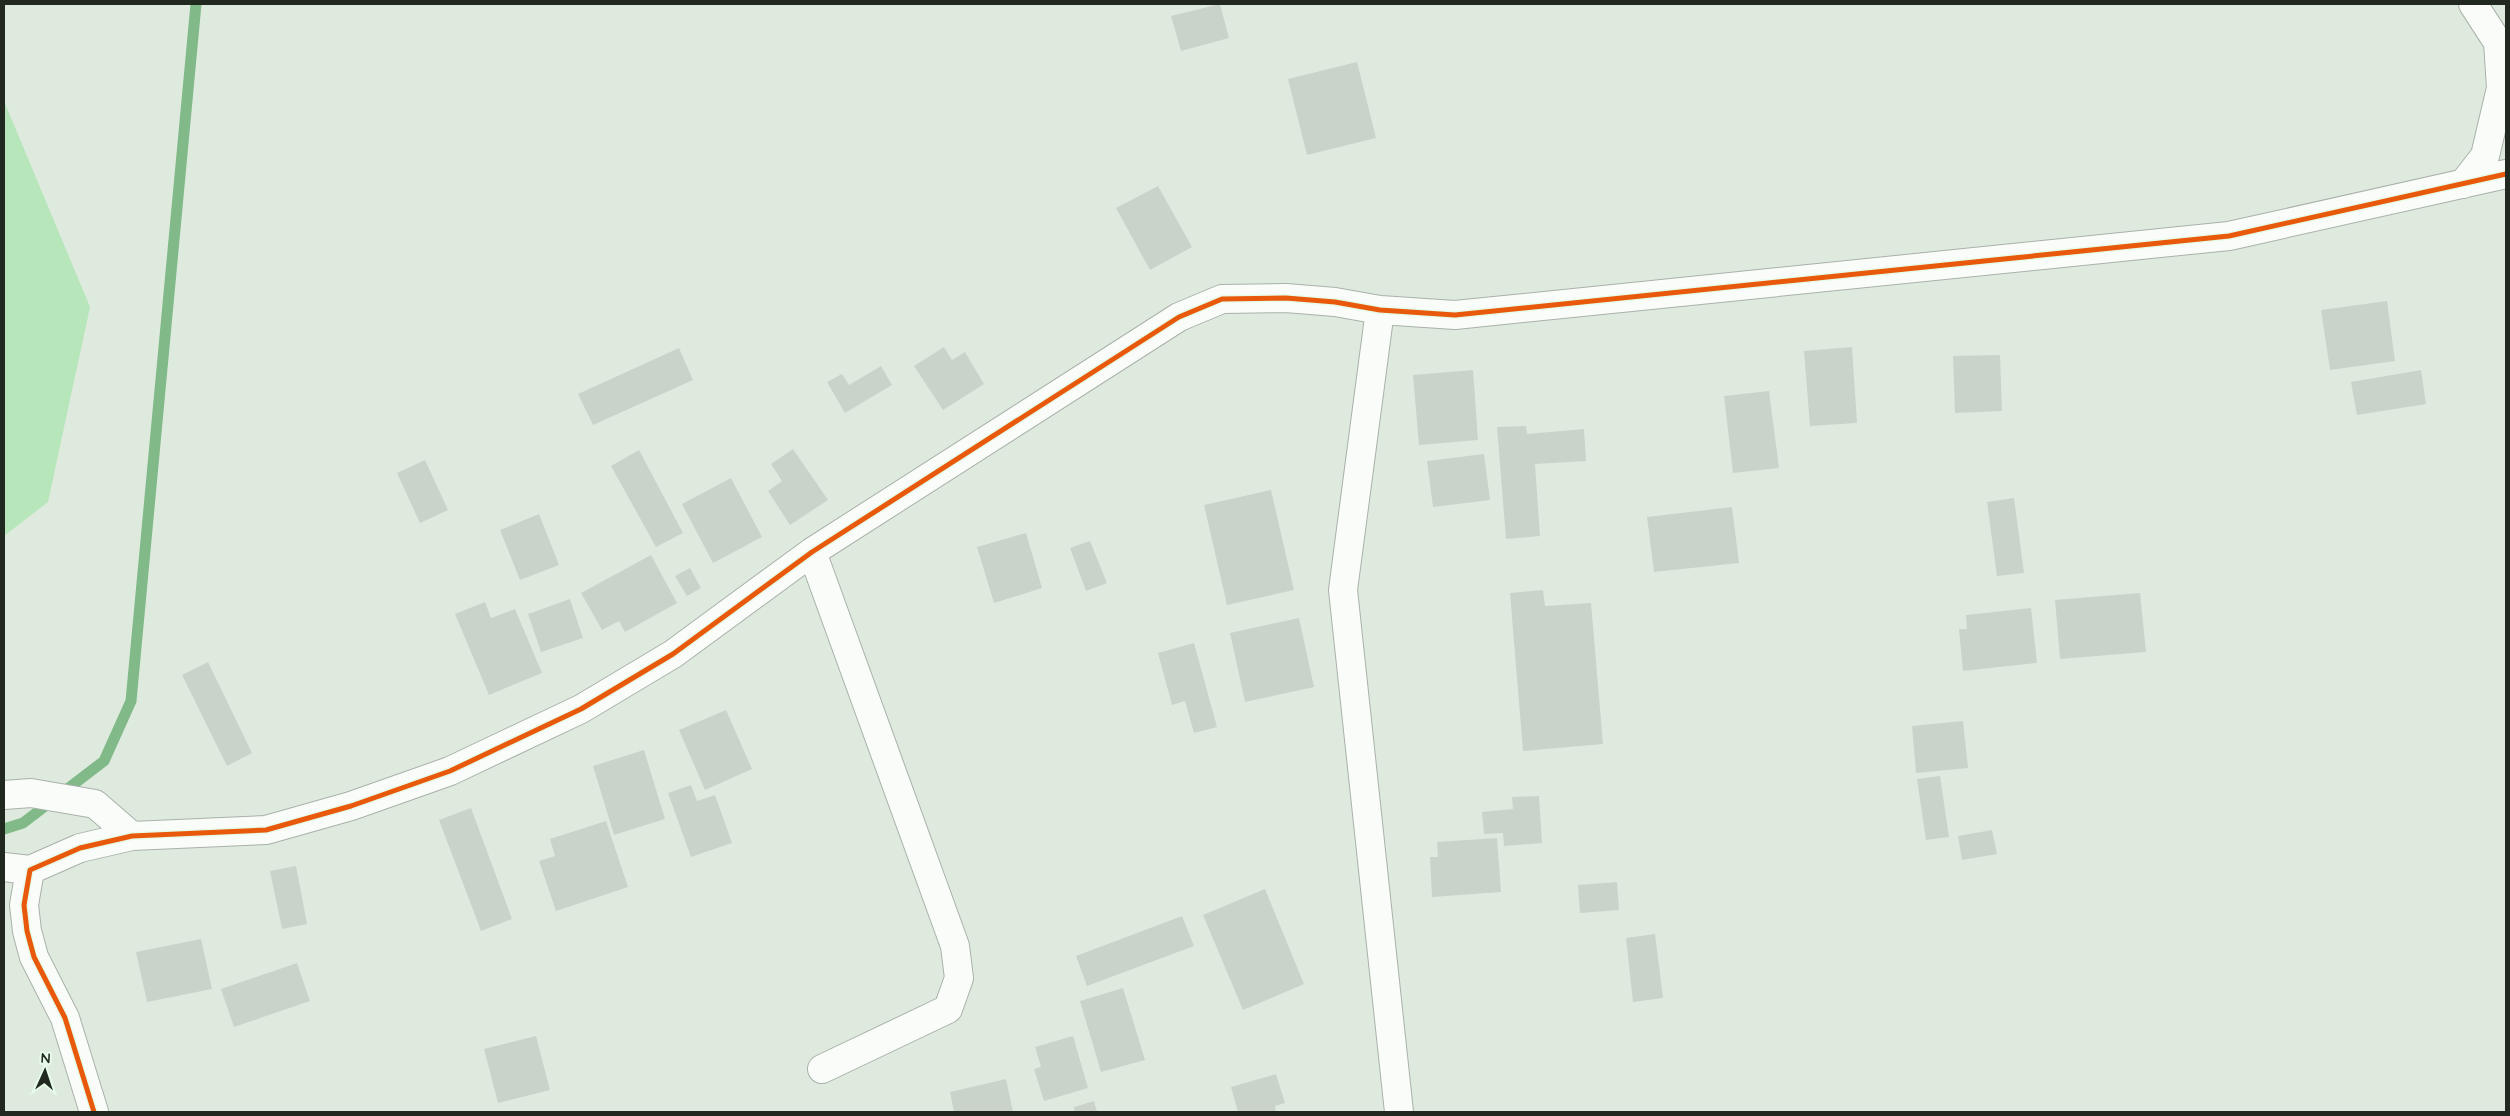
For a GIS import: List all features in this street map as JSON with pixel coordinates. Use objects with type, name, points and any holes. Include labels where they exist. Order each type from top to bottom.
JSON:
[{"type":"street","points":[[2463,184],[2485,156],[2501,88],[2502,48],[2473,4]]},
{"type":"street","points":[[4,867],[30,870],[80,848],[132,836],[266,830],[351,806],[450,771],[581,709],[673,654],[812,552],[1179,317],[1222,300],[1286,298],[1335,302],[1380,310],[1455,315],[2230,236],[2506,174]]},
{"type":"street","points":[[1380,310],[1343,590],[1399,1112]]},
{"type":"street","points":[[812,552],[955,946],[959,978],[948,1009],[822,1070]]},
{"type":"street","points":[[4,796],[30,794],[95,804],[132,836]]},
{"type":"street","points":[[30,870],[24,905],[27,930],[34,957],[65,1018],[94,1112]]},
{"type":"green space","points":[[4,101],[90,307],[48,502],[4,536]]},
{"type":"building","points":[[1220,4],[1229,38],[1181,51],[1171,16]]},
{"type":"building","points":[[1357,62],[1376,138],[1307,155],[1288,79]]},
{"type":"building","points":[[1158,186],[1192,247],[1150,270],[1116,208]]},
{"type":"building","points":[[2387,301],[2395,361],[2330,370],[2321,310]]},
{"type":"building","points":[[944,347],[952,360],[965,352],[984,384],[943,410],[914,366]]},
{"type":"building","points":[[1852,347],[1857,423],[1810,426],[1804,351]]},
{"type":"building","points":[[679,348],[693,380],[593,425],[578,394]]},
{"type":"building","points":[[2000,355],[2002,411],[1955,413],[1953,356]]},
{"type":"building","points":[[881,366],[892,385],[845,413],[827,382],[842,374],[849,385]]},
{"type":"building","points":[[1473,370],[1478,440],[1419,445],[1413,375]]},
{"type":"building","points":[[2421,370],[2426,404],[2357,415],[2351,382]]},
{"type":"building","points":[[1769,391],[1779,468],[1733,473],[1724,396]]},
{"type":"building","points":[[1526,426],[1527,434],[1584,429],[1586,461],[1535,464],[1540,536],[1506,539],[1497,427]]},
{"type":"building","points":[[793,449],[828,500],[790,525],[768,491],[782,481],[771,464]]},
{"type":"building","points":[[639,450],[683,533],[656,547],[611,466]]},
{"type":"building","points":[[1484,454],[1490,500],[1433,507],[1427,461]]},
{"type":"building","points":[[425,460],[448,510],[420,523],[397,473]]},
{"type":"building","points":[[731,478],[762,537],[713,563],[682,504]]},
{"type":"building","points":[[1271,490],[1294,590],[1227,605],[1204,505]]},
{"type":"building","points":[[2014,498],[2024,573],[1997,576],[1987,502]]},
{"type":"building","points":[[1732,507],[1739,563],[1654,572],[1647,517]]},
{"type":"building","points":[[539,514],[559,565],[520,580],[500,530]]},
{"type":"building","points":[[1026,533],[1042,588],[994,603],[977,547]]},
{"type":"building","points":[[1090,541],[1107,583],[1086,591],[1070,548]]},
{"type":"building","points":[[651,555],[677,603],[625,632],[619,621],[602,630],[581,593]]},
{"type":"building","points":[[690,568],[701,588],[687,596],[675,576]]},
{"type":"building","points":[[1543,590],[1545,606],[1591,603],[1603,744],[1523,751],[1510,593]]},
{"type":"building","points":[[2140,593],[2146,652],[2060,659],[2055,600]]},
{"type":"building","points":[[570,599],[583,638],[541,652],[528,614]]},
{"type":"building","points":[[485,602],[491,618],[515,609],[542,673],[489,695],[455,614]]},
{"type":"building","points":[[2031,608],[2037,663],[1963,671],[1959,629],[1967,629],[1966,615]]},
{"type":"building","points":[[1299,618],[1314,687],[1245,702],[1230,633]]},
{"type":"building","points":[[1194,643],[1217,727],[1194,733],[1185,701],[1172,705],[1158,653]]},
{"type":"building","points":[[208,662],[252,753],[227,766],[182,675]]},
{"type":"building","points":[[726,710],[752,769],[705,790],[679,730]]},
{"type":"building","points":[[1963,721],[1968,768],[1916,773],[1912,726]]},
{"type":"building","points":[[644,750],[665,819],[614,835],[593,766]]},
{"type":"building","points":[[1940,776],[1949,837],[1926,840],[1917,779]]},
{"type":"building","points":[[691,785],[697,801],[715,795],[732,843],[691,857],[668,793]]},
{"type":"building","points":[[1539,796],[1542,843],[1504,846],[1503,833],[1484,834],[1482,812],[1513,809],[1512,797]]},
{"type":"building","points":[[471,808],[512,919],[481,931],[439,820]]},
{"type":"building","points":[[606,821],[628,887],[556,911],[539,861],[555,856],[550,839]]},
{"type":"building","points":[[1992,830],[1997,854],[1962,860],[1958,836]]},
{"type":"building","points":[[1497,838],[1501,892],[1432,897],[1430,857],[1438,857],[1437,842]]},
{"type":"building","points":[[296,866],[307,924],[282,929],[270,871]]},
{"type":"building","points":[[1617,882],[1619,910],[1580,913],[1578,885]]},
{"type":"building","points":[[1265,889],[1304,984],[1243,1010],[1203,915]]},
{"type":"building","points":[[1182,916],[1194,946],[1087,986],[1076,956]]},
{"type":"building","points":[[1655,934],[1663,998],[1633,1002],[1626,938]]},
{"type":"building","points":[[201,939],[212,989],[147,1002],[136,952]]},
{"type":"building","points":[[297,963],[310,1001],[234,1027],[221,989]]},
{"type":"building","points":[[1123,988],[1145,1060],[1101,1072],[1080,1001]]},
{"type":"building","points":[[536,1036],[550,1090],[498,1103],[484,1049]]},
{"type":"building","points":[[1073,1036],[1088,1088],[1044,1101],[1034,1069],[1041,1067],[1035,1047]]},
{"type":"building","points":[[1276,1074],[1285,1103],[1275,1106],[1276,1112],[1238,1112],[1231,1087]]},
{"type":"building","points":[[1006,1079],[1013,1112],[954,1112],[950,1092]]},
{"type":"building","points":[[1094,1101],[1097,1112],[1075,1112],[1074,1107]]},
{"type":"waterway","points":[[4,829],[23,823],[104,761],[131,701],[196,4]]},
{"type":"cycle path","points":[[94,1112],[65,1018],[34,957],[27,931],[24,905],[30,870],[80,848],[132,836],[266,830],[351,806],[450,771],[581,709],[673,654],[812,552],[1179,317],[1222,299],[1286,298],[1335,302],[1380,310],[1455,315],[2229,236],[2506,174]]}]
